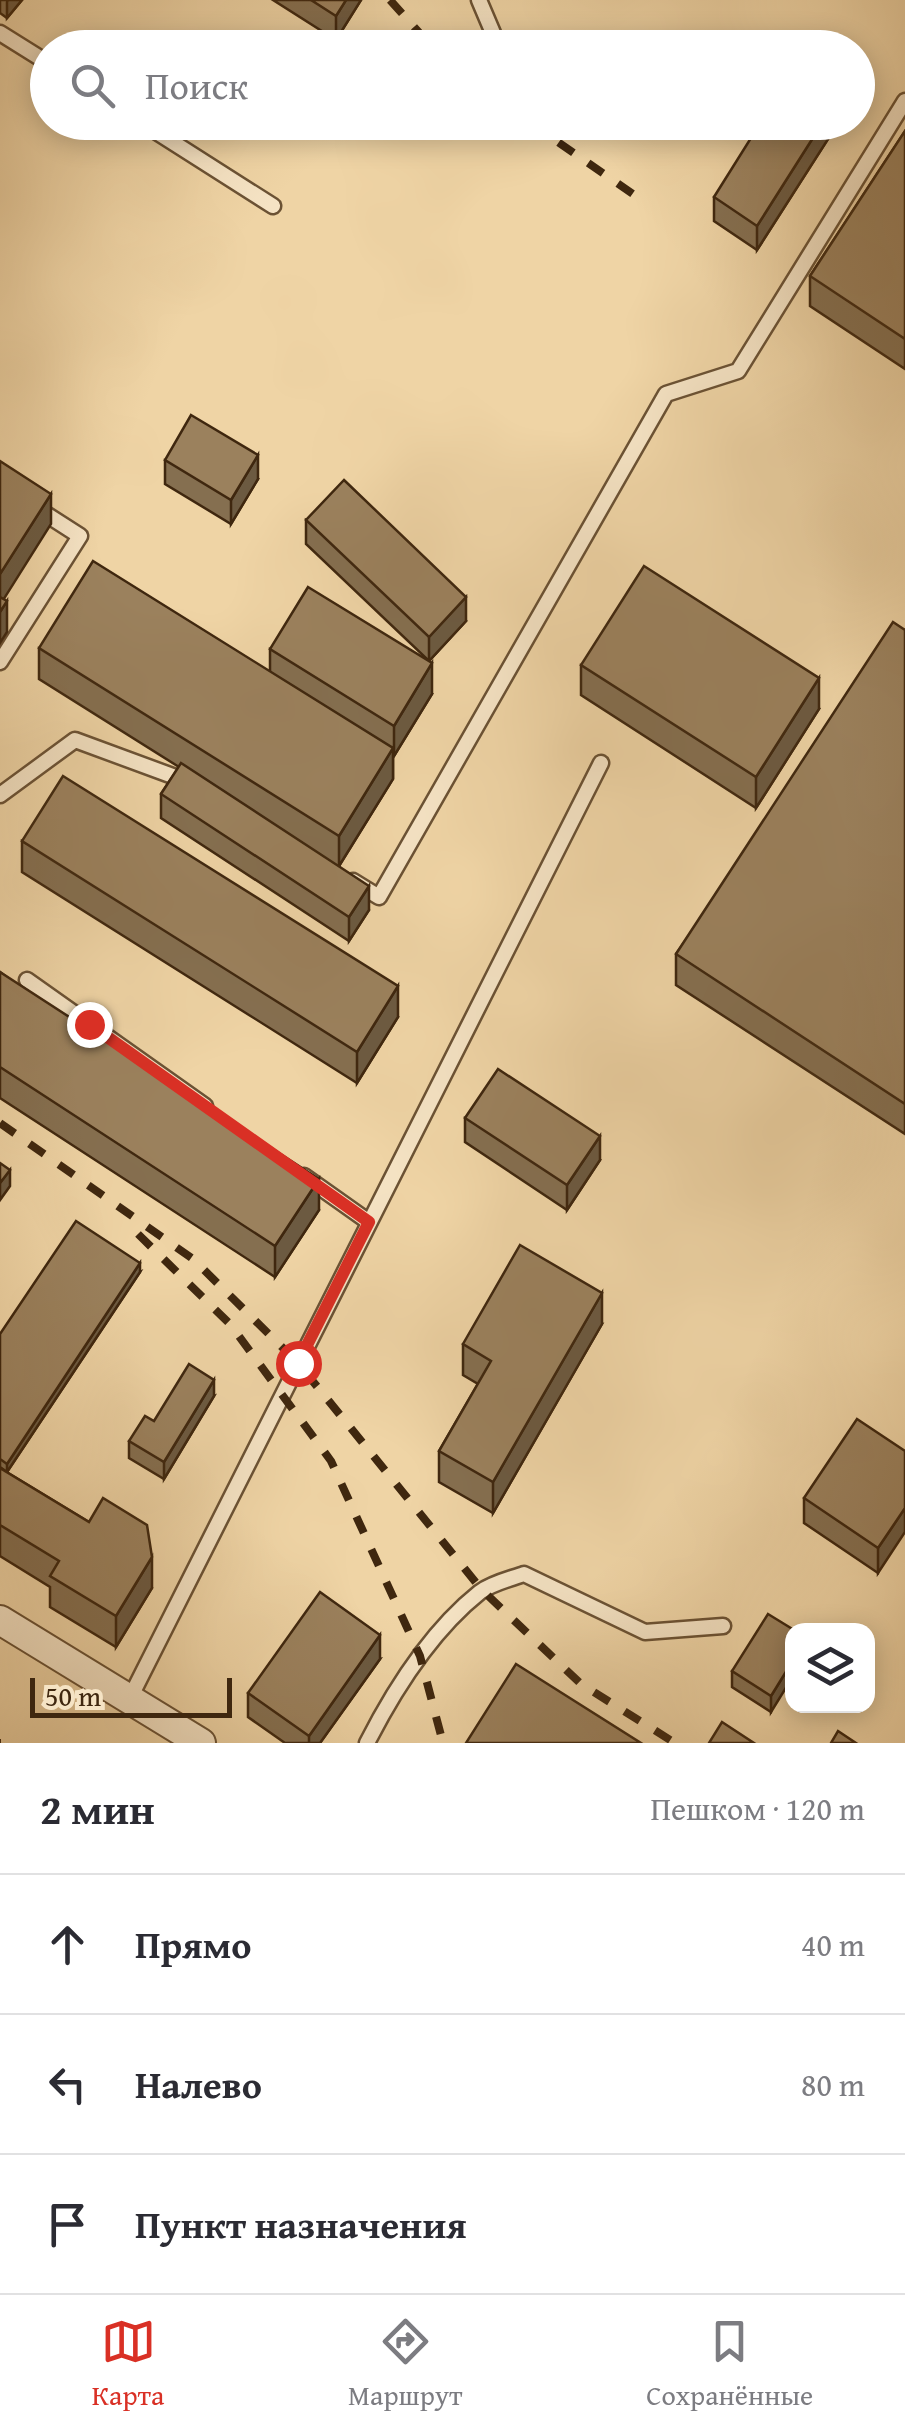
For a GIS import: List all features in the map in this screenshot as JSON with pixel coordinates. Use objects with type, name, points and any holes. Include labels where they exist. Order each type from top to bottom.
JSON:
[{"type":"street","points":[[0,1620],[201,1743]]},
{"type":"lane","points":[[479,0],[492,30]]},
{"type":"lane","points":[[0,33],[30,52]]},
{"type":"lane","points":[[332,868],[380,896],[666,394],[738,371],[905,102]]},
{"type":"lane","points":[[169,140],[273,206]]},
{"type":"lane","points":[[0,662],[80,536],[32,505]]},
{"type":"lane","points":[[0,795],[74,740],[188,782],[204,792]]},
{"type":"lane","points":[[130,1698],[601,763]]},
{"type":"lane","points":[[27,980],[222,1118]]},
{"type":"lane","points":[[288,1164],[369,1222]]},
{"type":"lane","points":[[367,1743],[406,1673],[436,1636],[482,1590],[524,1574],[646,1632],[722,1626]]},
{"type":"building","points":[[311,0],[346,0],[336,16]]},
{"type":"building","points":[[905,131],[905,339],[810,276]]},
{"type":"building","points":[[750,140],[812,140],[757,226],[714,197]]},
{"type":"building","points":[[191,415],[258,455],[231,500],[165,460]]},
{"type":"building","points":[[0,461],[51,494],[0,574]]},
{"type":"building","points":[[344,480],[466,597],[429,637],[306,520]]},
{"type":"building","points":[[93,561],[393,748],[339,836],[39,648]]},
{"type":"building","points":[[644,566],[819,678],[756,777],[581,665]]},
{"type":"building","points":[[308,587],[432,663],[394,726],[270,649]]},
{"type":"building","points":[[893,622],[905,630],[905,1104],[676,954]]},
{"type":"building","points":[[181,763],[369,886],[349,917],[161,794]]},
{"type":"building","points":[[63,776],[398,986],[357,1052],[22,841]]},
{"type":"building","points":[[0,972],[319,1179],[275,1246],[0,1067]]},
{"type":"building","points":[[498,1069],[600,1136],[567,1185],[465,1118]]},
{"type":"building","points":[[0,1163],[10,1170],[0,1183]]},
{"type":"building","points":[[76,1221],[140,1263],[7,1464],[0,1459],[0,1334]]},
{"type":"building","points":[[520,1245],[602,1293],[493,1482],[439,1451],[491,1361],[463,1344]]},
{"type":"building","points":[[189,1364],[214,1380],[164,1462],[129,1441],[145,1416],[154,1421]]},
{"type":"building","points":[[857,1419],[905,1451],[905,1508],[878,1548],[804,1498]]},
{"type":"building","points":[[0,1468],[89,1522],[103,1498],[147,1525],[152,1557],[116,1616],[50,1576],[59,1561],[0,1525]]},
{"type":"building","points":[[320,1592],[380,1635],[309,1736],[248,1693]]},
{"type":"building","points":[[768,1614],[785,1624],[785,1673],[771,1696],[732,1671]]},
{"type":"building","points":[[516,1664],[641,1743],[466,1743]]},
{"type":"building","points":[[722,1722],[754,1743],[709,1743]]},
{"type":"building","points":[[838,1731],[856,1743],[831,1743]]},
{"type":"railway","points":[[390,0],[417,30]]},
{"type":"railway","points":[[555,140],[643,201]]},
{"type":"railway","points":[[0,1123],[193,1259],[298,1363],[482,1590],[581,1684],[675,1743]]},
{"type":"railway","points":[[138,1234],[230,1324],[331,1461],[420,1656],[443,1743]]},
{"type":"route","points":[[89,1024],[369,1222],[298,1363]]}]
